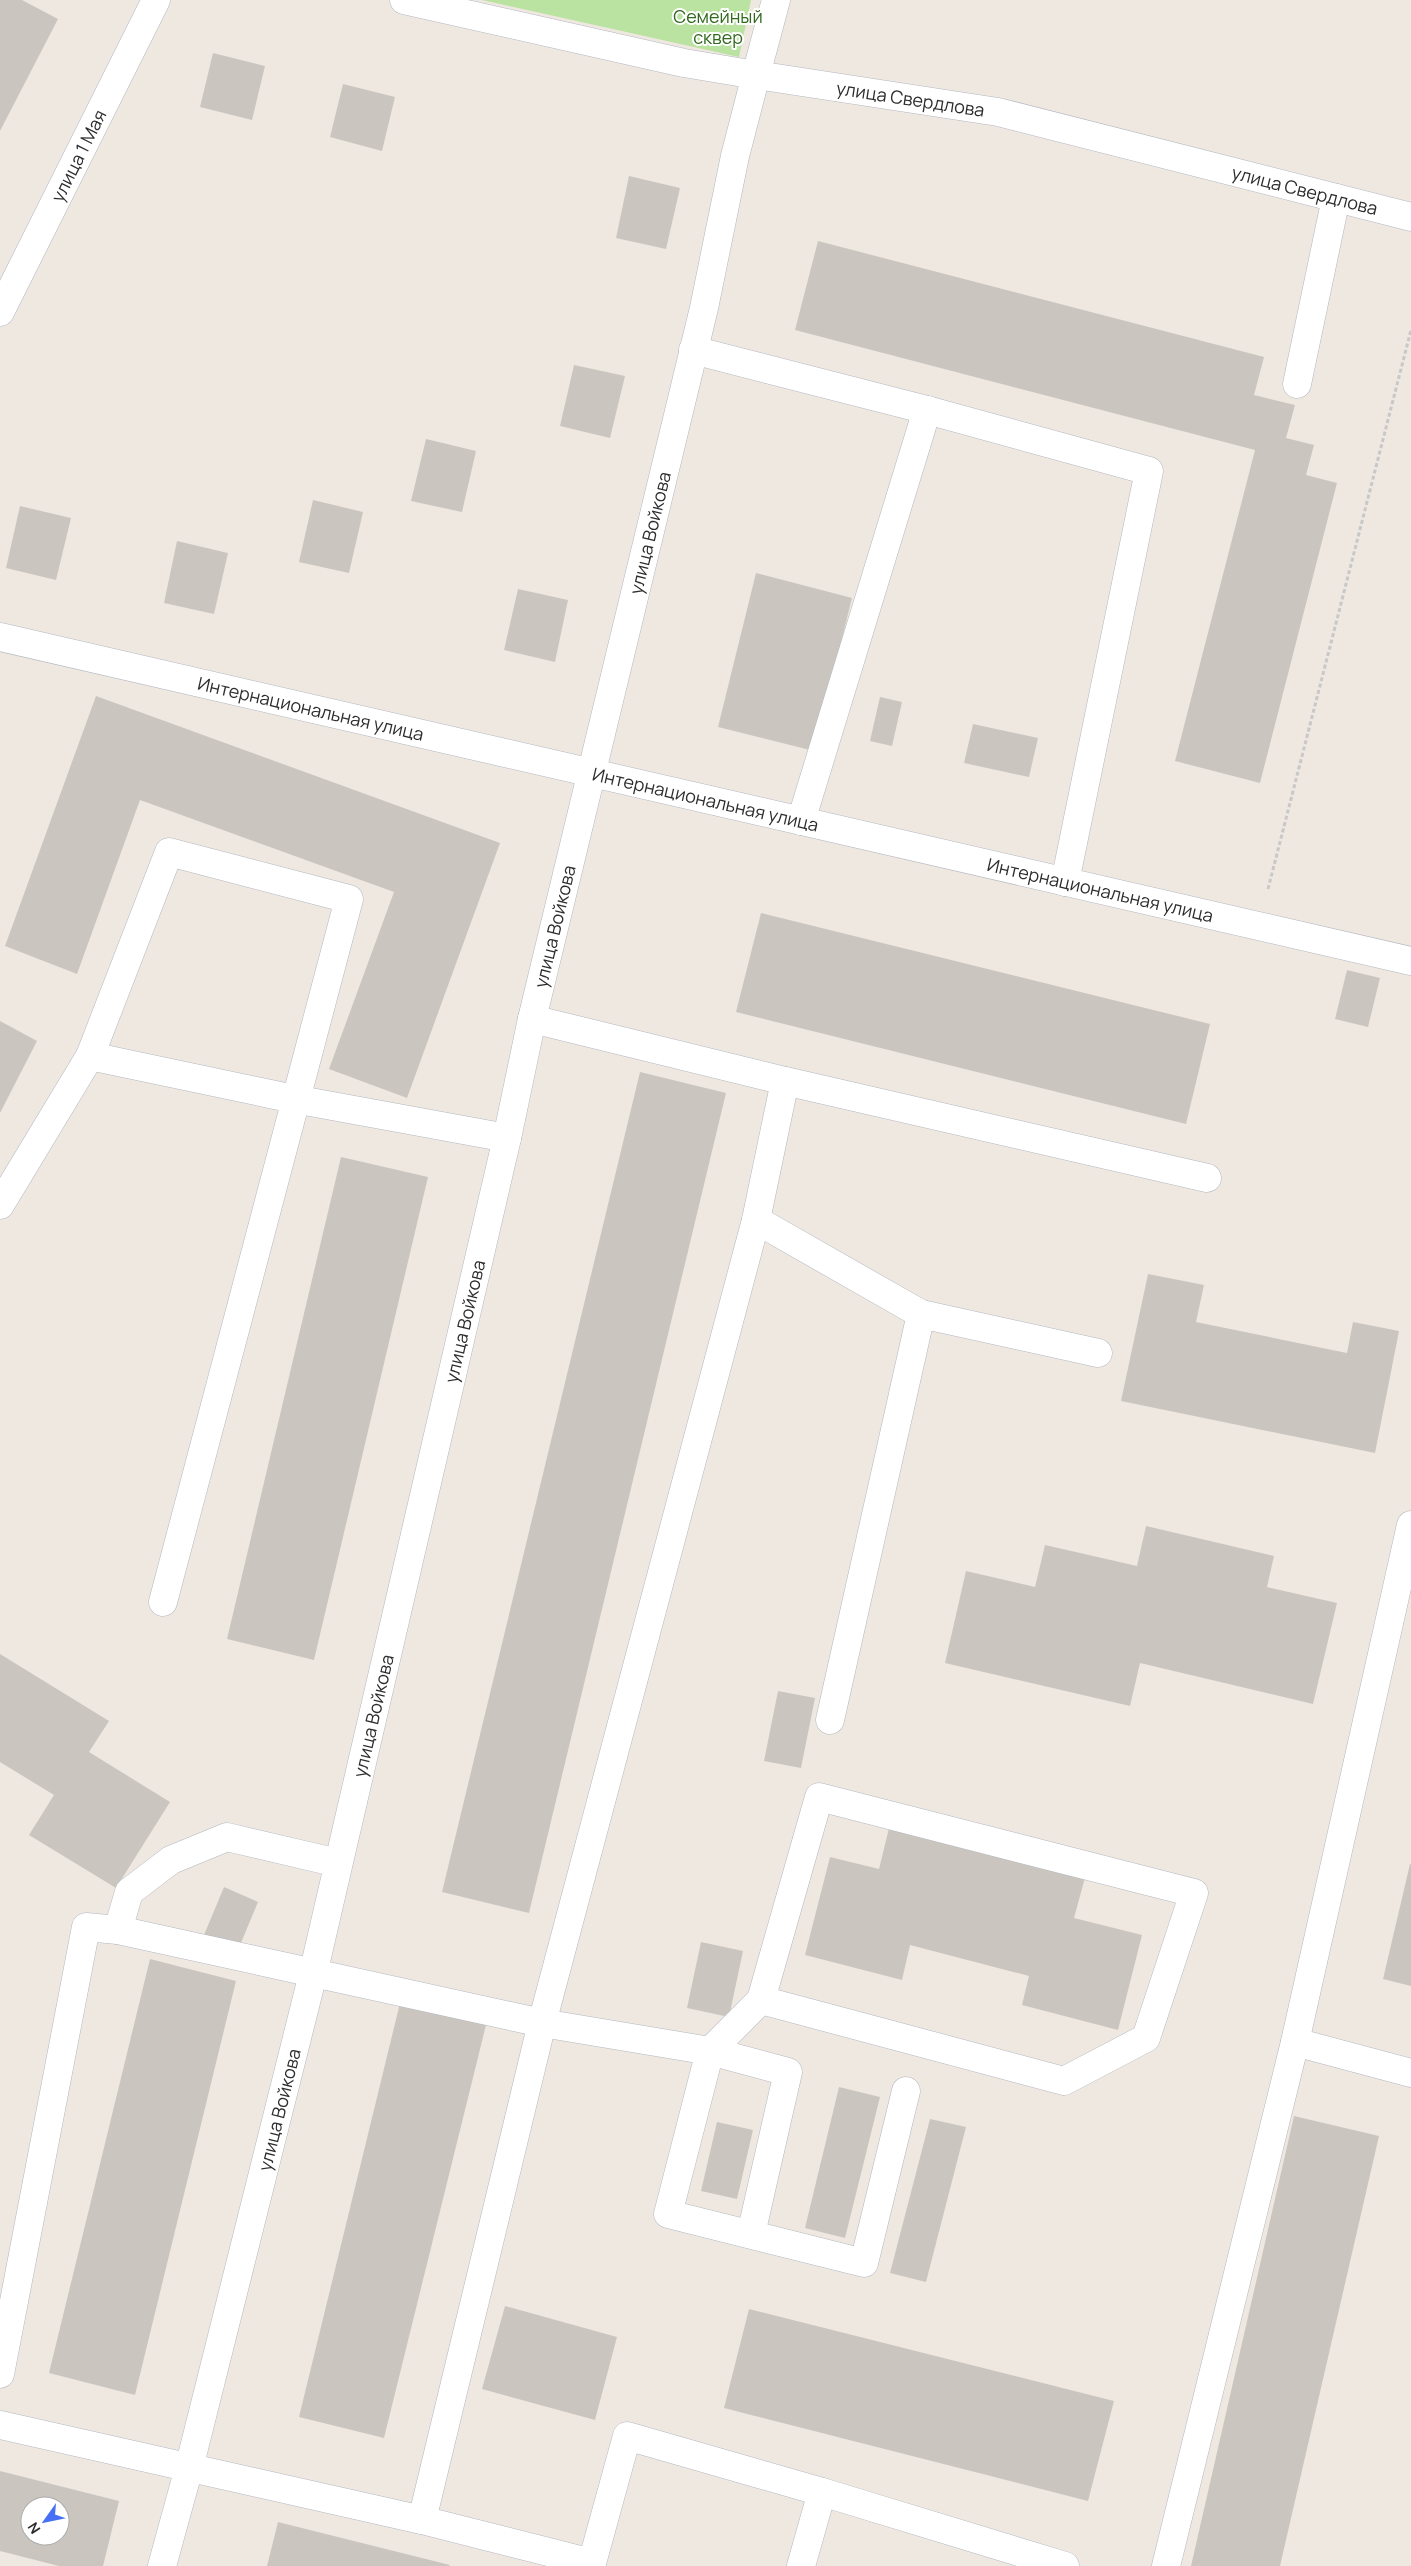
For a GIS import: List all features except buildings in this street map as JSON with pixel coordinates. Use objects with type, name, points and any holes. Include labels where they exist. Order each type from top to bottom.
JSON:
[{"type":"street","name":"улица 1 Мая","points":[[0,312],[156,0]]},
{"type":"street","name":"улица Свердлова","points":[[404,0],[684,63],[998,112],[1411,217]]},
{"type":"street","name":"улица Войкова","points":[[162,2566],[189,2468],[313,1974],[507,1138],[532,1019],[693,350],[735,156],[776,0]]},
{"type":"street","points":[[1297,384],[1336,198]]},
{"type":"street","points":[[693,350],[927,410],[1149,471],[1065,882]]},
{"type":"street","points":[[801,821],[927,410]]},
{"type":"street","name":"Интернациональная улица","points":[[0,636],[1411,961]]},
{"type":"street","points":[[0,1205],[90,1056],[170,852],[349,899],[294,1099],[162,1602]]},
{"type":"street","points":[[532,1019],[784,1081],[1207,1178]]},
{"type":"street","points":[[90,1056],[294,1099],[507,1138]]},
{"type":"street","points":[[422,2520],[542,2023],[756,1220],[784,1081]]},
{"type":"street","points":[[756,1220],[921,1314],[1098,1354]]},
{"type":"street","points":[[830,1720],[921,1314]]},
{"type":"street","points":[[1166,2566],[1296,2042],[1411,1525]]},
{"type":"street","points":[[761,2000],[1064,2081],[1146,2038],[1194,1893],[819,1797],[761,2000],[710,2051],[668,2214],[864,2262],[906,2091]]},
{"type":"street","points":[[118,1930],[129,1892],[171,1860],[227,1838],[338,1863]]},
{"type":"street","points":[[0,2374],[86,1927],[118,1930],[542,2023],[710,2051],[788,2072],[752,2234]]},
{"type":"street","points":[[1296,2042],[1411,2073]]},
{"type":"street","points":[[0,2425],[422,2520],[598,2564],[627,2436],[822,2492],[1065,2566]]},
{"type":"street","points":[[801,2566],[822,2492]]},
{"type":"path","points":[[1258,926],[1411,330]]},
{"type":"green space","name":"Семейный сквер","points":[[482,0],[751,0],[739,57]]}]
